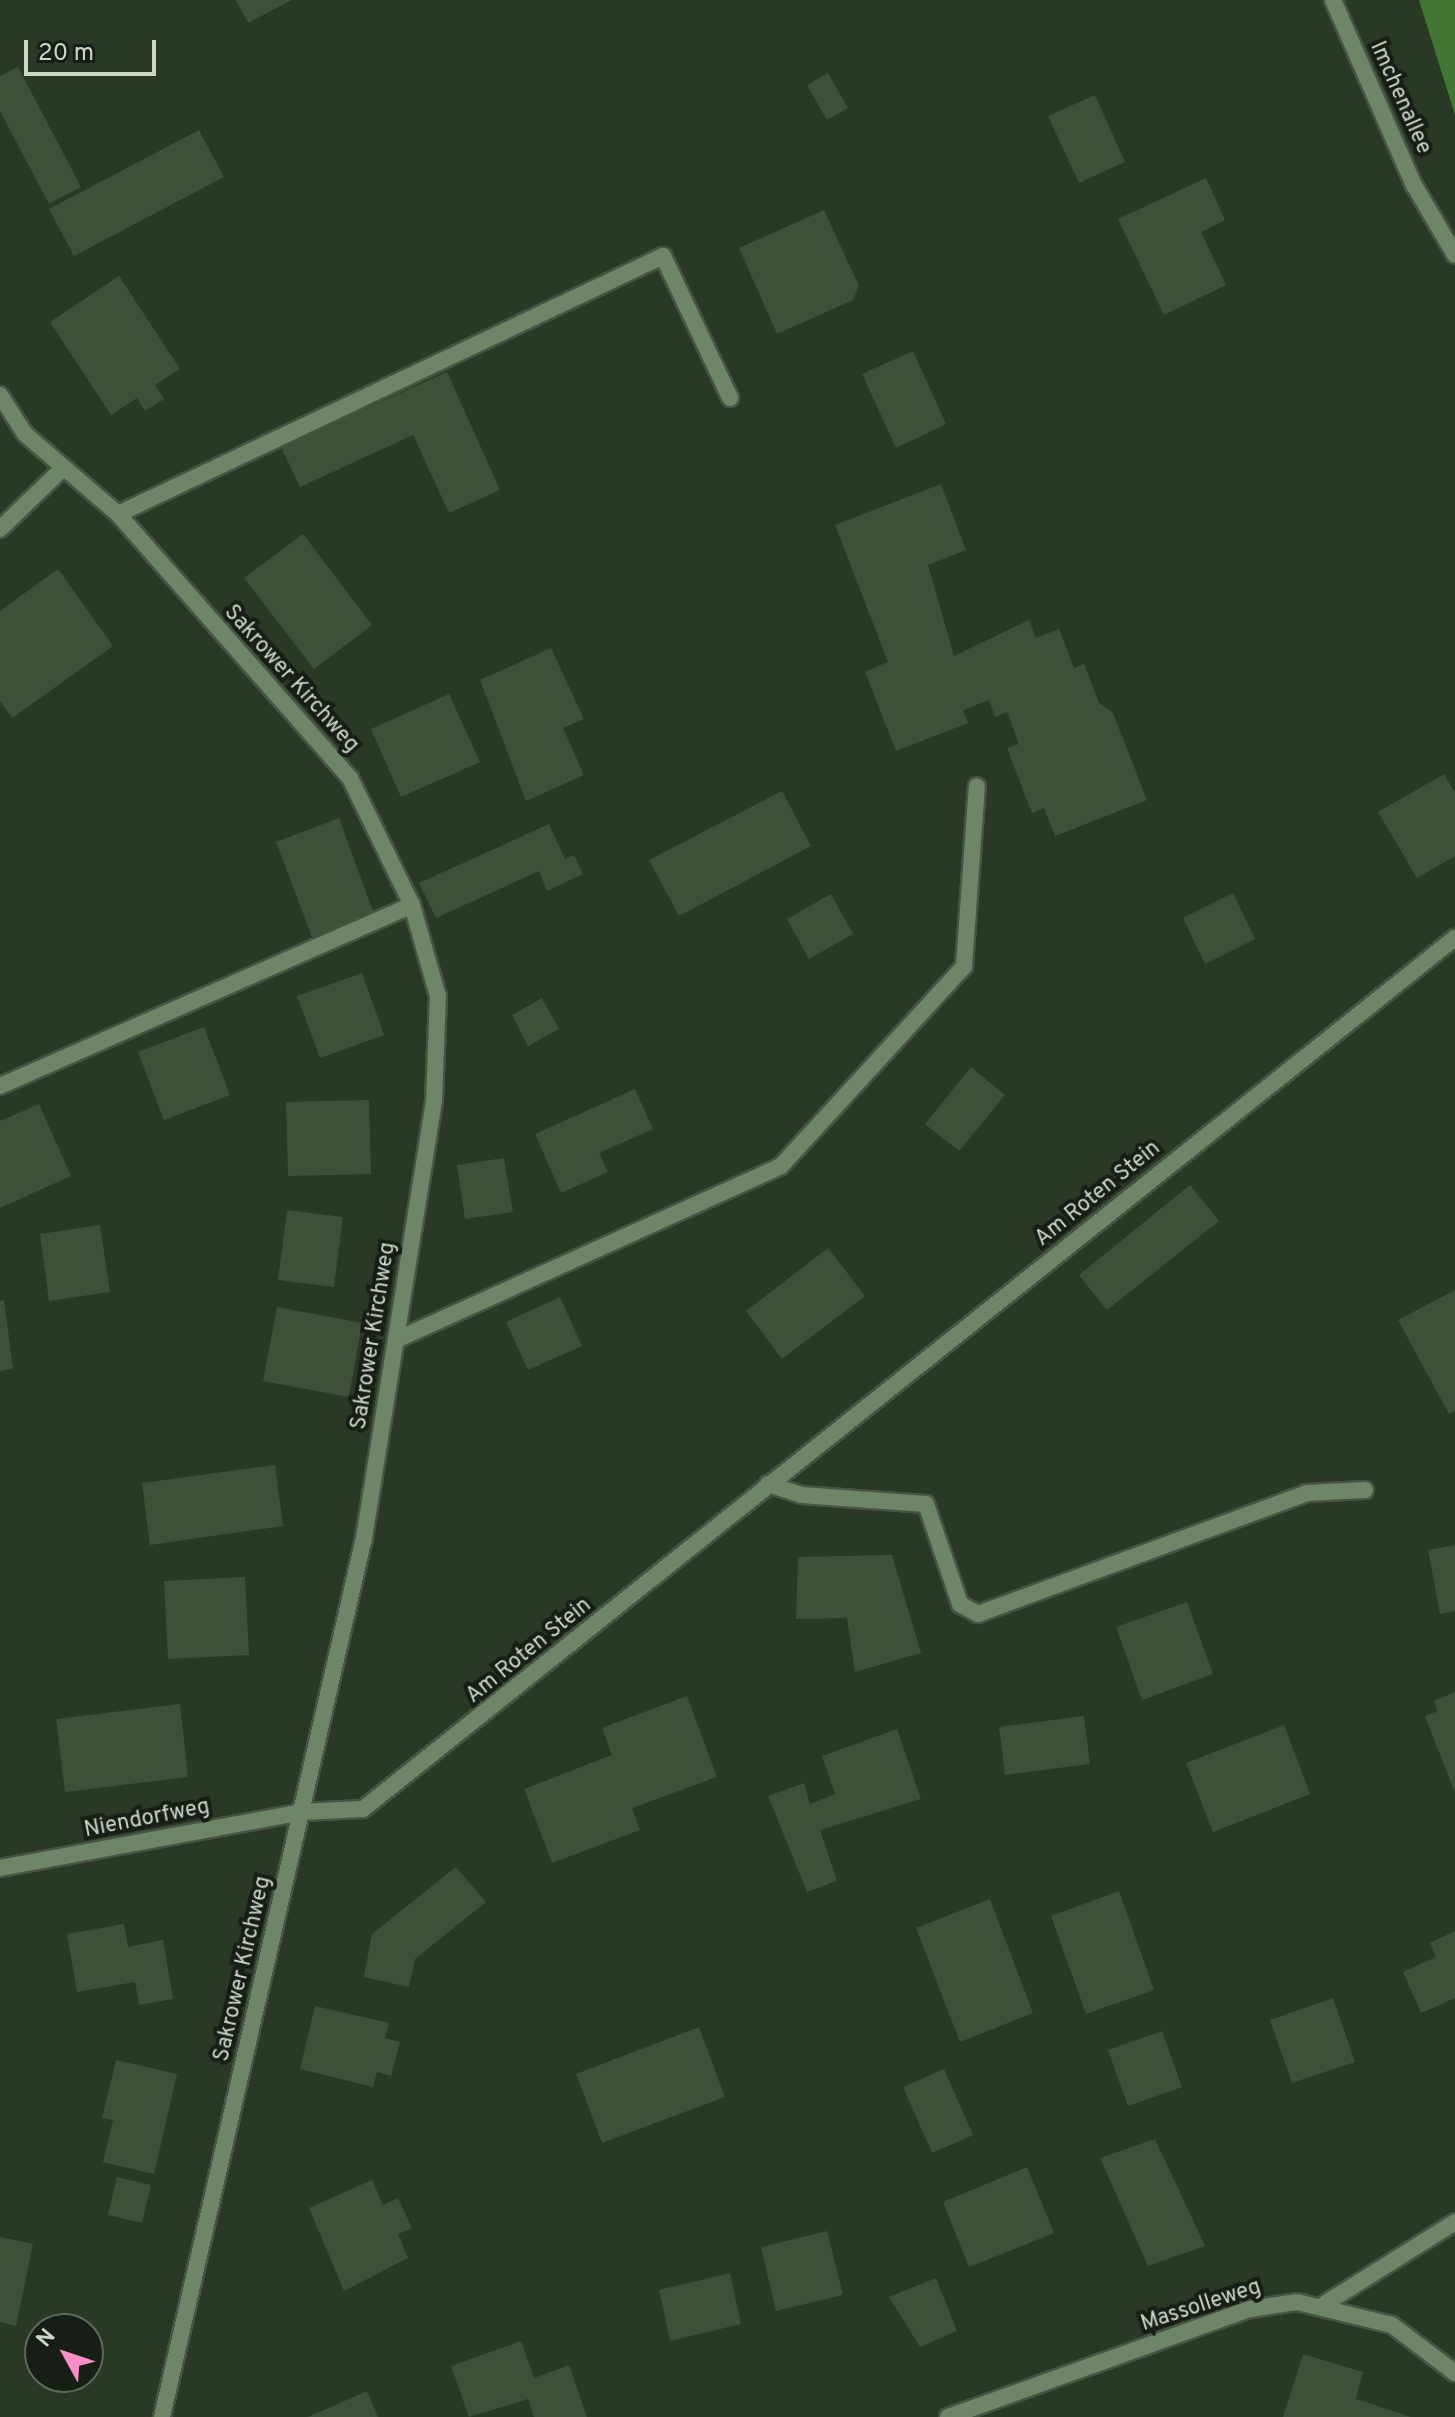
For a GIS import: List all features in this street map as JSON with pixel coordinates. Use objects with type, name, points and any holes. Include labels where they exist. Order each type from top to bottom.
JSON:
[{"type":"street","name":"Imchenallee","points":[[1333,0],[1414,185],[1455,255]]},
{"type":"street","points":[[118,514],[663,256],[730,398]]},
{"type":"street","name":"Sakrower Kirchweg","points":[[0,395],[62,469],[118,514],[350,778],[412,905],[438,996],[435,1086],[363,1542],[162,2417]]},
{"type":"street","points":[[0,529],[62,469]]},
{"type":"street","points":[[396,1340],[781,1166],[964,966],[977,786]]},
{"type":"street","points":[[0,1086],[412,905]]},
{"type":"street","name":"Am Roten Stein","points":[[301,1812],[363,1809],[1455,938]]},
{"type":"street","points":[[768,1484],[801,1495],[926,1504],[960,1604],[978,1614],[1306,1493],[1365,1490]]},
{"type":"street","name":"Niendorfweg","points":[[0,1868],[301,1812]]},
{"type":"street","name":"Massolleweg","points":[[948,2417],[1250,2309],[1326,2303],[1455,2222]]},
{"type":"street","points":[[1326,2303],[1411,2335],[1455,2373]]},
{"type":"shaded area","points":[[1419,0],[1455,0],[1455,115]]},
{"type":"building","points":[[236,0],[292,0],[248,23]]},
{"type":"building","points":[[18,67],[81,187],[49,204],[0,111],[0,76]]},
{"type":"building","points":[[828,73],[848,108],[827,120],[807,85]]},
{"type":"building","points":[[1095,95],[1125,162],[1079,183],[1048,116]]},
{"type":"building","points":[[199,130],[224,177],[74,256],[49,209]]},
{"type":"building","points":[[1206,178],[1225,220],[1201,232],[1226,285],[1164,315],[1118,219]]},
{"type":"building","points":[[824,210],[859,286],[853,300],[777,334],[739,248]]},
{"type":"building","points":[[119,276],[180,369],[155,385],[164,399],[145,411],[137,398],[111,415],[50,322]]},
{"type":"building","points":[[913,351],[946,424],[896,448],[862,374]]},
{"type":"building","points":[[447,372],[500,490],[449,513],[413,435],[300,487],[281,447]]},
{"type":"building","points":[[941,484],[966,550],[928,565],[954,656],[1029,620],[1036,638],[1059,629],[1074,668],[1084,664],[1099,703],[1113,713],[1147,800],[1055,836],[1044,808],[1032,813],[1007,748],[1019,744],[1007,712],[995,717],[989,700],[963,710],[968,723],[896,751],[865,672],[888,662],[835,525]]},
{"type":"building","points":[[303,534],[372,625],[314,669],[244,578]]},
{"type":"building","points":[[58,569],[113,646],[12,718],[0,701],[0,611]]},
{"type":"building","points":[[551,648],[584,719],[563,728],[584,775],[526,801],[480,680]]},
{"type":"building","points":[[449,694],[480,762],[401,797],[371,729]]},
{"type":"building","points":[[1444,774],[1455,793],[1455,856],[1417,878],[1378,812]]},
{"type":"building","points":[[782,791],[811,846],[679,916],[649,860]]},
{"type":"building","points":[[339,818],[374,914],[312,937],[276,842]]},
{"type":"building","points":[[549,824],[565,859],[574,855],[583,874],[547,891],[539,871],[436,918],[419,883]]},
{"type":"building","points":[[1233,893],[1255,939],[1205,964],[1183,918]]},
{"type":"building","points":[[831,894],[853,934],[809,959],[787,919]]},
{"type":"building","points":[[362,973],[384,1035],[320,1058],[297,996]]},
{"type":"building","points":[[542,998],[559,1029],[528,1046],[512,1015]]},
{"type":"building","points":[[204,1027],[230,1095],[164,1120],[138,1052]]},
{"type":"building","points":[[971,1067],[1005,1095],[959,1151],[925,1124]]},
{"type":"building","points":[[635,1089],[653,1129],[599,1153],[608,1172],[561,1193],[535,1134]]},
{"type":"building","points":[[369,1100],[371,1174],[288,1176],[286,1102]]},
{"type":"building","points":[[39,1104],[71,1176],[0,1208],[0,1121]]},
{"type":"building","points":[[504,1158],[513,1212],[465,1219],[457,1165]]},
{"type":"building","points":[[1190,1185],[1219,1221],[1107,1310],[1079,1275]]},
{"type":"building","points":[[287,1210],[343,1217],[334,1287],[278,1280]]},
{"type":"building","points":[[100,1225],[110,1292],[49,1301],[40,1234]]},
{"type":"building","points":[[828,1248],[865,1296],[782,1359],[746,1311]]},
{"type":"building","points":[[1455,1290],[1455,1411],[1449,1414],[1398,1320]]},
{"type":"building","points":[[560,1297],[582,1346],[528,1370],[506,1322]]},
{"type":"building","points":[[4,1300],[13,1369],[0,1371],[0,1301]]},
{"type":"building","points":[[277,1307],[362,1323],[349,1397],[263,1381]]},
{"type":"building","points":[[275,1465],[283,1526],[150,1545],[142,1483]]},
{"type":"building","points":[[1455,1545],[1455,1611],[1440,1614],[1428,1550]]},
{"type":"building","points":[[892,1555],[921,1653],[855,1672],[847,1618],[796,1619],[798,1557]]},
{"type":"building","points":[[245,1577],[249,1655],[168,1659],[164,1581]]},
{"type":"building","points":[[1187,1602],[1213,1674],[1142,1700],[1116,1627]]},
{"type":"building","points":[[1455,1692],[1455,1793],[1425,1716],[1438,1711],[1434,1701]]},
{"type":"building","points":[[687,1696],[717,1777],[632,1808],[640,1830],[552,1863],[524,1789],[612,1755],[602,1728]]},
{"type":"building","points":[[180,1704],[188,1777],[65,1792],[56,1719]]},
{"type":"building","points":[[1084,1716],[1090,1764],[1005,1775],[999,1727]]},
{"type":"building","points":[[1284,1725],[1310,1794],[1213,1832],[1186,1763]]},
{"type":"building","points":[[897,1729],[921,1799],[820,1830],[837,1881],[807,1892],[768,1796],[804,1783],[810,1804],[835,1794],[822,1756]]},
{"type":"building","points":[[456,1867],[486,1902],[415,1959],[409,1987],[364,1977],[372,1934]]},
{"type":"building","points":[[1119,1891],[1154,1990],[1086,2014],[1051,1916]]},
{"type":"building","points":[[990,1899],[1033,2013],[960,2042],[916,1928]]},
{"type":"building","points":[[124,1924],[128,1947],[163,1940],[173,1999],[139,2005],[135,1982],[77,1992],[67,1934]]},
{"type":"building","points":[[1455,1931],[1455,1998],[1421,2013],[1403,1972],[1436,1957],[1430,1943]]},
{"type":"building","points":[[1333,1998],[1355,2062],[1292,2083],[1270,2020]]},
{"type":"building","points":[[315,2006],[389,2023],[385,2038],[400,2042],[391,2076],[377,2072],[373,2087],[300,2069]]},
{"type":"building","points":[[699,2027],[725,2097],[602,2143],[576,2074]]},
{"type":"building","points":[[1162,2031],[1182,2087],[1128,2106],[1108,2050]]},
{"type":"building","points":[[116,2060],[177,2074],[154,2174],[103,2162],[113,2120],[102,2118]]},
{"type":"building","points":[[944,2069],[973,2135],[932,2153],[903,2087]]},
{"type":"building","points":[[1155,2139],[1205,2246],[1148,2266],[1100,2158]]},
{"type":"building","points":[[1027,2167],[1054,2233],[969,2267],[943,2202]]},
{"type":"building","points":[[117,2177],[151,2185],[142,2223],[108,2215]]},
{"type":"building","points":[[372,2180],[383,2205],[398,2198],[412,2228],[398,2234],[408,2258],[344,2291],[309,2208]]},
{"type":"building","points":[[827,2231],[843,2295],[776,2311],[761,2247]]},
{"type":"building","points":[[0,2237],[33,2244],[16,2326],[0,2322]]},
{"type":"building","points":[[730,2273],[741,2324],[670,2341],[659,2290]]},
{"type":"building","points":[[936,2278],[957,2331],[920,2347],[889,2297]]},
{"type":"building","points":[[521,2341],[534,2378],[569,2365],[587,2417],[534,2417],[528,2399],[469,2417],[451,2366]]},
{"type":"building","points":[[1303,2354],[1363,2372],[1356,2399],[1411,2417],[1283,2417]]},
{"type":"building","points":[[367,2391],[378,2417],[308,2417]]}]
